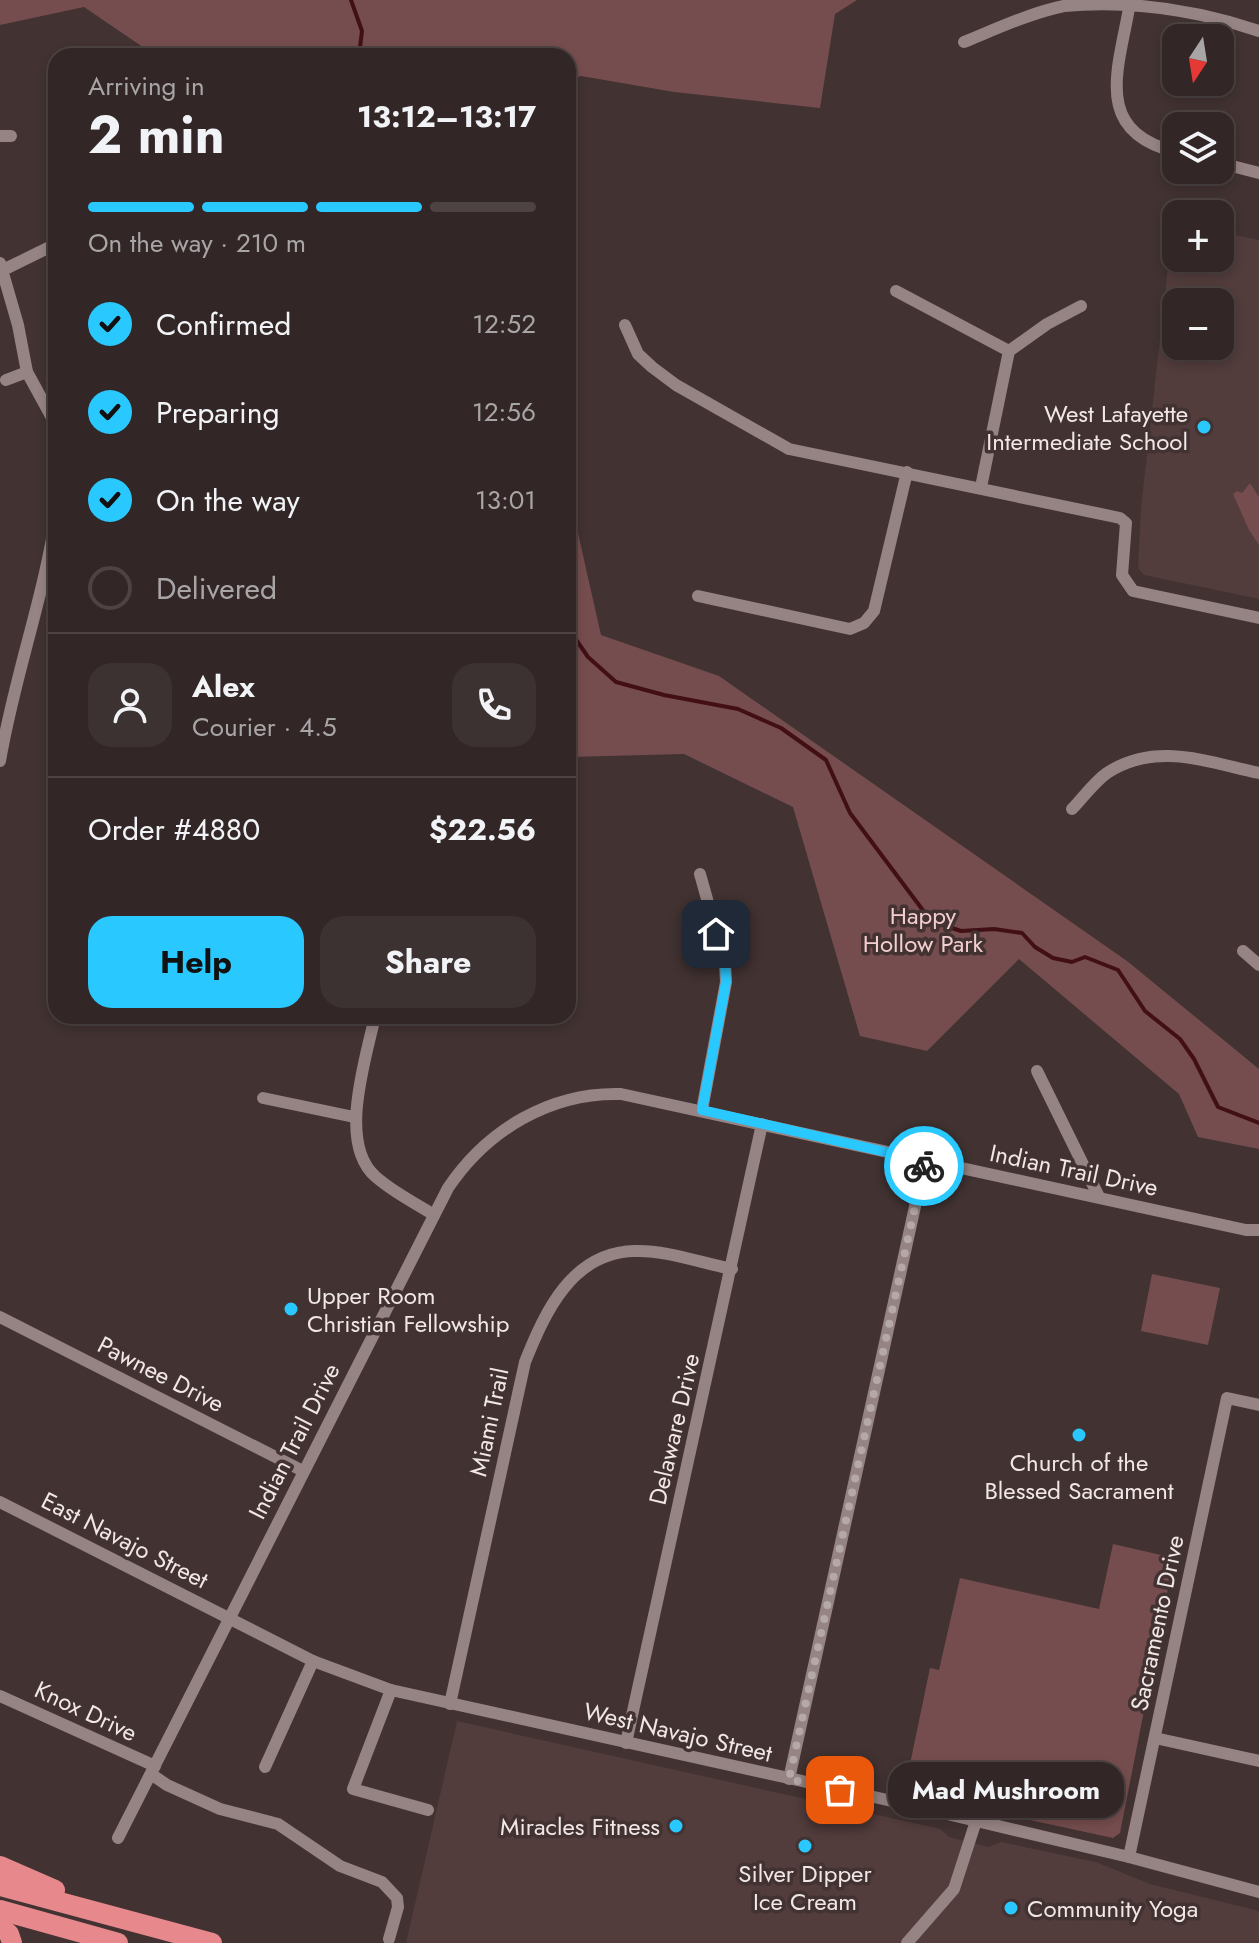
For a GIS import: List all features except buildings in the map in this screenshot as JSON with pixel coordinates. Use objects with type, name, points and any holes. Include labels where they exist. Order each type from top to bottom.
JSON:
[{"type":"highway","points":[[0,1866],[106,1913]]},
{"type":"highway","points":[[0,1886],[212,1943]]},
{"type":"highway","points":[[0,1910],[101,1941]]},
{"type":"highway","points":[[0,1926],[9,1934],[12,1943]]},
{"type":"street","points":[[964,42],[1061,7],[1089,3],[1180,8],[1259,31]]},
{"type":"street","points":[[1130,3],[1115,93],[1129,129],[1154,147],[1162,149]]},
{"type":"street","points":[[1234,167],[1259,173]]},
{"type":"street","points":[[48,247],[1,266],[27,372],[48,410]]},
{"type":"street","points":[[896,291],[1009,351]]},
{"type":"street","points":[[981,487],[1009,351],[1047,324],[1081,306]]},
{"type":"street","points":[[625,325],[638,354],[652,367],[676,385],[789,449],[1120,518],[1126,523],[1127,532],[1122,575],[1133,591],[1259,618]]},
{"type":"street","points":[[6,380],[27,372]]},
{"type":"street","points":[[698,596],[850,629],[864,623],[874,611],[907,472]]},
{"type":"street","points":[[0,761],[18,673],[42,592],[48,559]]},
{"type":"street","points":[[1072,809],[1105,774],[1136,758],[1156,754],[1259,773]]},
{"type":"street","points":[[700,874],[725,963],[726,982],[702,1110]]},
{"type":"street","points":[[1243,951],[1259,965]]},
{"type":"street","points":[[373,1024],[354,1117],[365,1164],[376,1177],[434,1215]]},
{"type":"street","points":[[1037,1071],[1099,1197]]},
{"type":"street","name":"Indian Trail Drive","points":[[118,1838],[434,1215],[470,1158],[516,1122],[551,1103],[572,1097],[621,1094],[1246,1230],[1259,1230]]},
{"type":"street","points":[[263,1098],[354,1117]]},
{"type":"street","name":"Delaware Drive","points":[[626,1743],[762,1124]]},
{"type":"street","points":[[789,1779],[925,1161]]},
{"type":"street","name":"Miami Trail","points":[[450,1704],[525,1362],[560,1290],[591,1263],[613,1254],[635,1251],[732,1269]]},
{"type":"street","name":"Pawnee Drive","points":[[0,1317],[303,1471]]},
{"type":"street","name":"Sacramento Drive","points":[[1129,1857],[1227,1398],[1259,1405]]},
{"type":"street","name":"East Navajo Street","points":[[0,1502],[229,1618]]},
{"type":"street","name":"West Navajo Street","points":[[229,1618],[313,1661],[391,1690],[976,1821],[1259,1892]]},
{"type":"street","points":[[265,1767],[313,1661]]},
{"type":"street","points":[[391,1690],[353,1789],[428,1810]]},
{"type":"street","name":"Knox Drive","points":[[0,1696],[153,1770],[167,1785],[220,1809],[278,1824],[340,1866],[382,1882],[397,1898],[397,1919],[389,1939]]},
{"type":"street","points":[[1155,1738],[1259,1761]]},
{"type":"street","points":[[907,1943],[954,1889],[976,1821]]},
{"type":"shaded area","name":"West Lafayette Intermediate School","points":[[1234,235],[1259,240],[1259,599],[1144,575],[1138,568],[1141,508],[1162,321],[1162,360],[1234,360],[1234,288],[1166,288],[1167,272],[1234,272]]},
{"type":"shaded area","points":[[457,1721],[940,1829],[949,1837],[988,1847],[1001,1842],[1096,1862],[1150,1884],[1259,1911],[1259,1943],[406,1943]]},
{"type":"green space","points":[[0,0],[857,0],[835,14],[820,108],[576,78],[576,48],[144,48],[84,7],[0,25]]},
{"type":"green space","points":[[1250,483],[1259,497],[1259,545],[1233,494],[1237,491],[1242,493]]},
{"type":"green space","name":"Happy Hollow Park","points":[[576,524],[601,635],[719,676],[1127,961],[1259,1069],[1259,1149],[1198,1137],[1179,1094],[1019,959],[927,1051],[860,1036],[793,807],[684,754],[576,757]]},
{"type":"green space","points":[[1152,1274],[1220,1288],[1208,1345],[1141,1331]]},
{"type":"green space","points":[[1113,1544],[1174,1558],[1120,1833],[1113,1838],[904,1793],[930,1668],[939,1670],[960,1578],[1099,1609]]},
{"type":"waterway","points":[[351,0],[362,31],[360,48]]},
{"type":"waterway","points":[[576,640],[588,657],[616,682],[738,709],[781,728],[826,760],[850,813],[931,921],[961,931],[994,929],[1022,933],[1035,947],[1053,958],[1072,962],[1085,957],[1118,970],[1145,1011],[1180,1039],[1194,1059],[1218,1107],[1259,1123]]},
{"type":"way so far","points":[[840,1790],[789,1779],[924,1166]]},
{"type":"place","name":"West Lafayette Intermediate School","points":[[1204,427]]},
{"type":"place","name":"Upper Room Christian Fellowship","points":[[291,1309]]},
{"type":"place","name":"Church of the Blessed Sacrament","points":[[1079,1435]]},
{"type":"place","name":"Mad Mushroom","points":[[840,1790]]},
{"type":"place","name":"Miracles Fitness","points":[[676,1826]]},
{"type":"place","name":"Silver Dipper Ice Cream","points":[[805,1846]]},
{"type":"place","name":"Community Yoga","points":[[1011,1908]]},
{"type":"route","points":[[716,934],[725,963],[726,982],[702,1110],[925,1161],[924,1166]]}]
